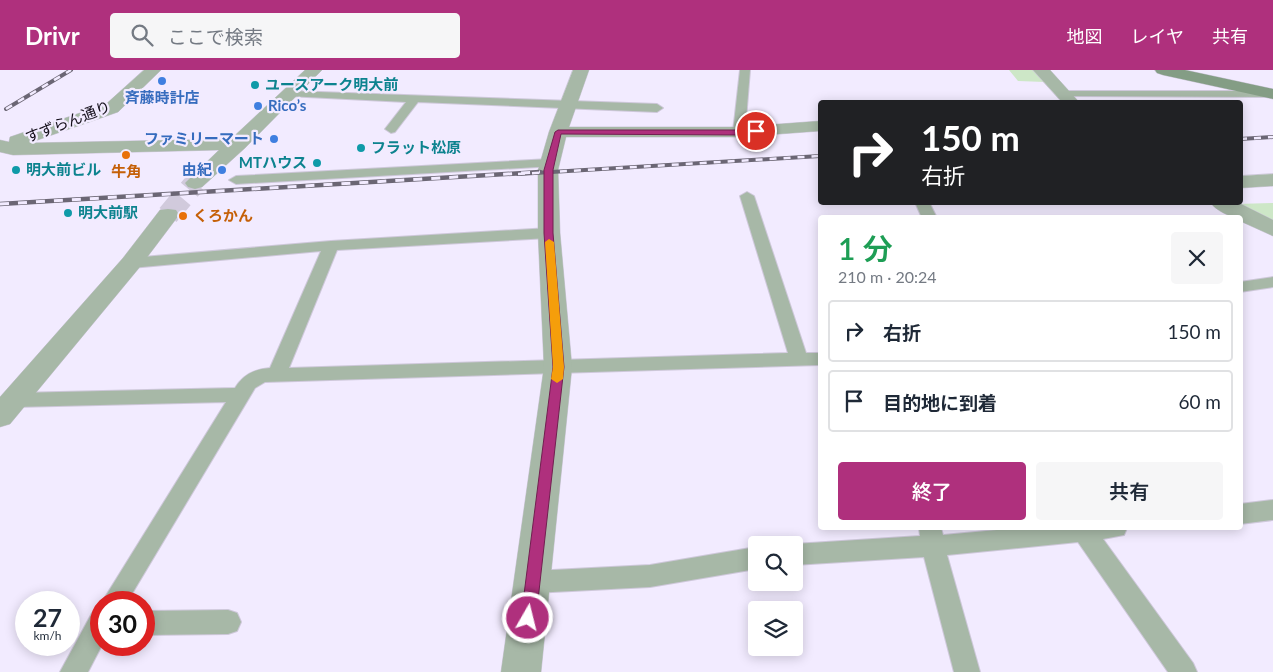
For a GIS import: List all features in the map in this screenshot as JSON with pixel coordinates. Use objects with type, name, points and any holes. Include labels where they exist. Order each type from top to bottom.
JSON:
[{"type":"main road","points":[[1163,70],[1273,94]]},
{"type":"street","name":"すずらん通り","points":[[1,146],[112,108],[153,70]]},
{"type":"street","points":[[195,184],[314,70]]},
{"type":"street","points":[[521,672],[534,582],[558,367],[549,233],[550,163],[567,105],[581,70]]},
{"type":"street","points":[[1042,70],[1067,98]]},
{"type":"street","points":[[558,132],[739,132],[818,126]]},
{"type":"street","points":[[1,146],[13,149],[238,144]]},
{"type":"street","points":[[1243,182],[1273,180]]},
{"type":"street","points":[[1226,205],[1273,229]]},
{"type":"street","points":[[7,408],[131,263],[168,215]]},
{"type":"lane","points":[[739,132],[746,70]]},
{"type":"lane","points":[[291,94],[658,108]]},
{"type":"lane","points":[[1067,98],[1273,94]]},
{"type":"lane","points":[[391,129],[414,100]]},
{"type":"lane","points":[[236,180],[550,163]]},
{"type":"lane","points":[[747,196],[799,359]]},
{"type":"lane","points":[[131,263],[331,246],[549,233]]},
{"type":"lane","points":[[276,376],[331,246]]},
{"type":"lane","points":[[1243,287],[1273,282]]},
{"type":"lane","points":[[121,591],[248,383],[262,375],[818,359]]},
{"type":"lane","points":[[7,408],[242,395]]},
{"type":"lane","points":[[1243,514],[1273,510]]},
{"type":"lane","points":[[803,554],[932,537],[1084,530],[1184,672]]},
{"type":"lane","points":[[932,537],[967,672]]},
{"type":"lane","points":[[534,582],[650,576],[748,559]]},
{"type":"lane","points":[[155,623],[228,622]]},
{"type":"lane","points":[[73,672],[90,642]]},
{"type":"green space","points":[[1009,70],[1034,70],[1045,82],[1018,81]]},
{"type":"green space","points":[[1273,203],[1273,223],[1238,205]]},
{"type":"tunnel","points":[[168,215],[195,183]]},
{"type":"railway","points":[[6,109],[71,70]]},
{"type":"railway","points":[[1243,139],[1273,137]]},
{"type":"railway","points":[[518,174],[818,156]]},
{"type":"railway","points":[[0,204],[540,172]]},
{"type":"slow traffic","points":[[549,242],[558,367],[557,379]]},
{"type":"place","name":"斉藤時計店","points":[[162,81]]},
{"type":"place","name":"ユースアーク明大前","points":[[255,85]]},
{"type":"place","name":"Rico’s","points":[[258,106]]},
{"type":"place","name":"ファミリーマート","points":[[274,139]]},
{"type":"place","name":"フラット松原","points":[[361,148]]},
{"type":"place","name":"牛角","points":[[126,155]]},
{"type":"place","name":"MTハウス","points":[[317,163]]},
{"type":"place","name":"明大前ビル","points":[[16,170]]},
{"type":"place","name":"由紀","points":[[222,170]]},
{"type":"place","name":"明大前駅","points":[[68,213]]},
{"type":"place","name":"くろかん","points":[[183,216]]},
{"type":"route","points":[[528,618],[534,582],[558,367],[549,233],[548,170],[558,132],[756,131]]}]
